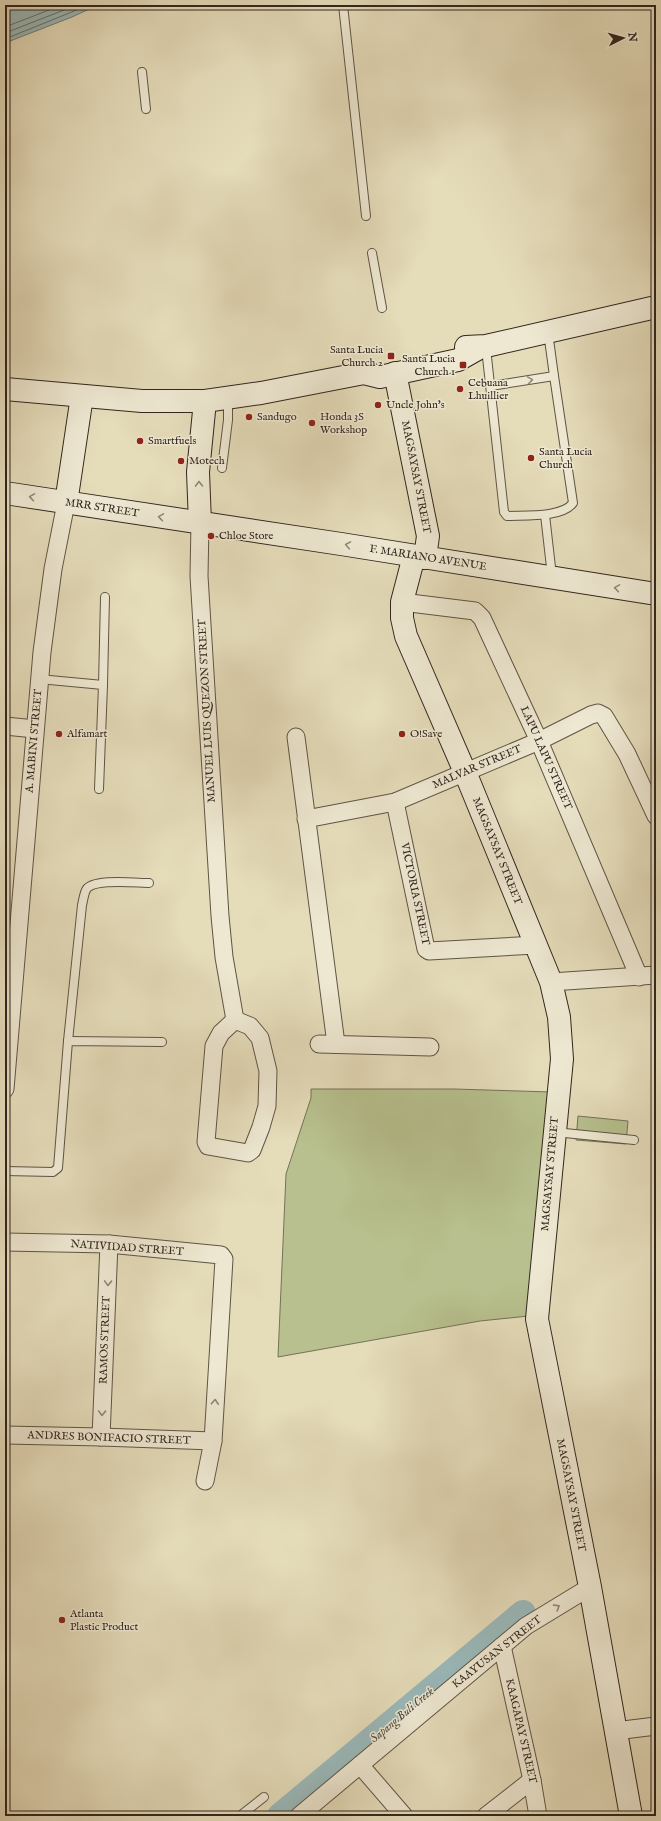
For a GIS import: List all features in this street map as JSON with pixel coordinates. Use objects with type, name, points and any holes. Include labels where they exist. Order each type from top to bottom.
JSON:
[{"type":"street","points":[[5,389],[142,401],[205,401],[228,399],[364,373],[376,365],[457,348],[484,347],[656,307]]},
{"type":"street","points":[[364,373],[380,377],[458,360],[484,347]]},
{"type":"street","name":"MAGSAYSAY STREET","points":[[395,373],[428,536],[402,602],[402,618],[406,636],[465,772],[551,982],[559,1017],[562,1060],[537,1319],[590,1588],[631,1816]]},
{"type":"street","name":"A. MABINI STREET","points":[[5,1089],[10,965],[39,679],[53,569],[66,503],[82,396]]},
{"type":"street","name":"MANUEL LUIS QUEZON STREET","points":[[205,401],[198,472],[200,523],[199,576],[220,916],[224,957],[235,1020]]},
{"type":"street","name":"MRR STREET","points":[[5,493],[200,523]]},
{"type":"street","name":"F. MARIANO AVENUE","points":[[200,523],[656,594]]},
{"type":"street","name":"LAPU LAPU STREET","points":[[402,602],[475,611],[482,618],[539,741],[639,976]]},
{"type":"street","name":"MALVAR STREET","points":[[306,819],[395,802],[539,741],[598,713],[604,716],[627,754],[656,816]]},
{"type":"street","points":[[5,726],[35,729]]},
{"type":"street","points":[[296,737],[306,819],[328,1044],[430,1047]]},
{"type":"street","name":"VICTORIA STREET","points":[[395,802],[426,949],[429,951],[536,945]]},
{"type":"street","points":[[551,982],[656,975]]},
{"type":"street","points":[[235,1020],[250,1026],[260,1038],[268,1071],[267,1106],[252,1150],[248,1153],[208,1146],[206,1142],[214,1046],[220,1033],[235,1020]]},
{"type":"street","name":"NATIVIDAD STREET","points":[[5,1242],[109,1244],[221,1255],[224,1259],[213,1441]]},
{"type":"street","name":"RAMOS STREET","points":[[101,1437],[109,1244]]},
{"type":"street","name":"ANDRES BONIFACIO STREET","points":[[5,1435],[213,1441]]},
{"type":"street","points":[[205,1481],[213,1441]]},
{"type":"street","name":"KAAYUSAN STREET","points":[[299,1816],[526,1626],[590,1588]]},
{"type":"street","name":"KAAGAPAY STREET","points":[[502,1646],[532,1780],[538,1816]]},
{"type":"street","points":[[615,1731],[656,1726]]},
{"type":"street","points":[[360,1765],[404,1816]]},
{"type":"street","points":[[486,1816],[532,1780]]},
{"type":"lane","points":[[343,5],[366,216]]},
{"type":"lane","points":[[142,72],[146,108]]},
{"type":"lane","points":[[372,253],[382,308]]},
{"type":"lane","points":[[484,347],[491,386],[504,512],[507,516],[545,515],[570,507],[573,503],[548,332]]},
{"type":"lane","points":[[491,386],[554,376]]},
{"type":"lane","points":[[222,468],[228,420],[228,399]]},
{"type":"lane","points":[[545,515],[552,577]]},
{"type":"lane","points":[[99,789],[105,597]]},
{"type":"lane","points":[[39,679],[103,685]]},
{"type":"lane","points":[[5,1171],[53,1172],[58,1168],[68,1041],[82,905],[86,890],[92,884],[101,883],[149,883]]},
{"type":"lane","points":[[68,1041],[162,1042]]},
{"type":"lane","points":[[554,1132],[634,1140]]},
{"type":"lane","points":[[240,1816],[264,1797]]},
{"type":"green space","points":[[311,1089],[454,1089],[551,1092],[529,1316],[480,1321],[278,1357],[286,1174],[311,1098]]},
{"type":"green space","points":[[578,1116],[628,1121],[626,1144],[576,1140]]},
{"type":"water","points":[[5,5],[98,5],[72,17],[5,43]]},
{"type":"waterway","name":"Sapang Buli Creek","points":[[280,1816],[523,1613]]},
{"type":"place","name":"Santa Lucia Church 2","points":[[391,356]]},
{"type":"place","name":"Santa Lucia Church 1","points":[[463,365]]},
{"type":"place","name":"Cebuana Lhuillier","points":[[460,389]]},
{"type":"place","name":"Uncle John's","points":[[378,405]]},
{"type":"place","name":"Sandugo","points":[[249,417]]},
{"type":"place","name":"Honda 3S Workshop","points":[[312,423]]},
{"type":"place","name":"Smartfuels","points":[[140,441]]},
{"type":"place","name":"Santa Lucia Church","points":[[531,458]]},
{"type":"place","name":"Motech","points":[[181,461]]},
{"type":"place","name":"Chloe Store","points":[[211,536]]},
{"type":"place","name":"Alfamart","points":[[59,734]]},
{"type":"place","name":"O!Save","points":[[402,734]]},
{"type":"place","name":"Atlanta Plastic Product","points":[[62,1620]]}]
